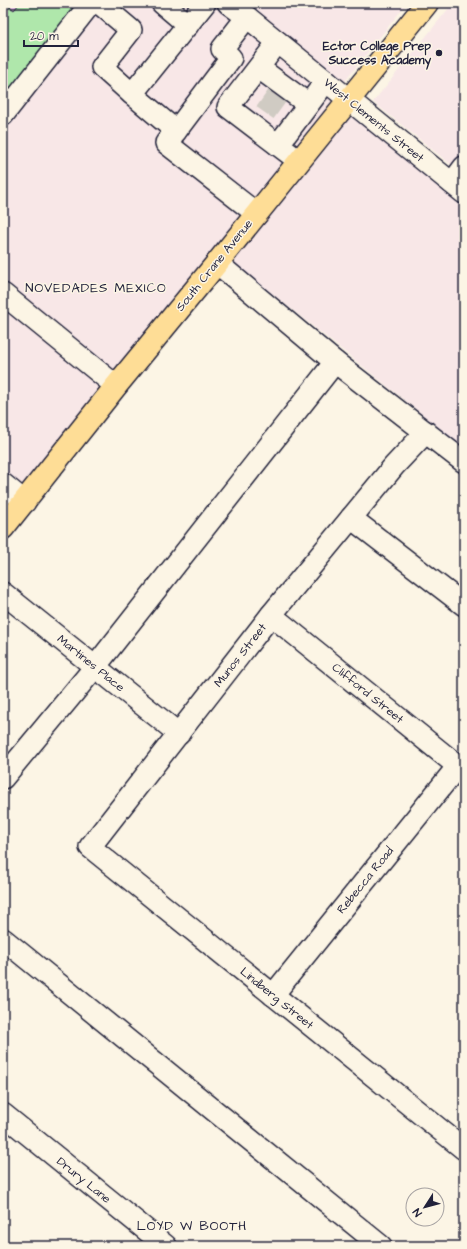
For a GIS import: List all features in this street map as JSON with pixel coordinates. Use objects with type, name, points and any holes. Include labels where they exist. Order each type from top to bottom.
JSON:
[{"type":"main road","name":"South Crane Avenue","points":[[3,528],[116,386],[427,3]]},
{"type":"street","points":[[3,115],[91,3]]},
{"type":"street","points":[[99,3],[131,30],[102,67],[176,131]]},
{"type":"street","points":[[162,3],[188,25]]},
{"type":"street","points":[[132,94],[205,3]]},
{"type":"street","name":"West Clements Street","points":[[228,3],[349,99],[460,181]]},
{"type":"street","points":[[247,17],[222,49],[231,58],[166,143],[257,214]]},
{"type":"street","points":[[278,42],[228,107],[260,120],[278,145],[299,161]]},
{"type":"street","points":[[259,68],[282,89],[308,104]]},
{"type":"street","points":[[278,145],[326,81]]},
{"type":"street","points":[[217,263],[335,362],[464,462]]},
{"type":"street","points":[[3,294],[116,386]]},
{"type":"street","points":[[3,778],[95,666],[335,362]]},
{"type":"street","name":"Munos Street","points":[[90,847],[271,615],[394,466],[426,432]]},
{"type":"street","points":[[3,484],[25,502]]},
{"type":"street","points":[[351,518],[464,605]]},
{"type":"street","name":"Martines Place","points":[[3,593],[178,734]]},
{"type":"street","name":"Clifford Street","points":[[271,615],[461,768]]},
{"type":"street","name":"Rebecca Road","points":[[273,994],[461,768]]},
{"type":"street","name":"Lindberg Street","points":[[90,847],[464,1149]]},
{"type":"street","points":[[3,939],[381,1246]]},
{"type":"street","name":"Drury Lane","points":[[3,1114],[166,1246]]},
{"type":"shaded area","points":[[98,3],[407,3],[338,90],[464,192],[464,448],[224,255],[3,530],[3,313],[8,306],[3,301],[3,121]]},
{"type":"shaded area","name":"Ector College Prep Success Academy","points":[[453,3],[464,3],[464,175],[373,102]]},
{"type":"green space","points":[[3,3],[84,3],[3,110]]},
{"type":"building","points":[[5,3],[20,3],[14,10]]},
{"type":"tunnel","points":[[265,113],[280,92]]},
{"type":"place","name":"Ector College Prep Success Academy","points":[[439,53]]},
{"type":"district","name":"NOVEDADES MEXICO","points":[[96,287]]},
{"type":"district","name":"LOYD W BOOTH","points":[[192,1225]]}]
